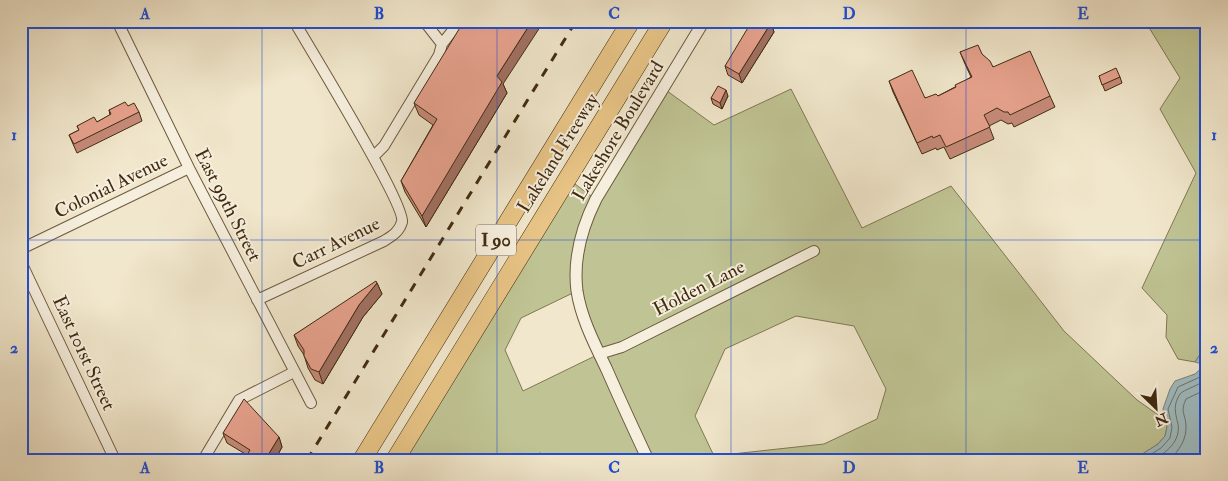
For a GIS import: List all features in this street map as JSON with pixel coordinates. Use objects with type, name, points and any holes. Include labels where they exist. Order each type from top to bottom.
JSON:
[{"type":"highway","name":"Lakeland Freeway","points":[[362,460],[631,21]]},
{"type":"highway","name":"Lakeland Freeway","points":[[395,460],[664,21]]},
{"type":"street","name":"East 99th Street","points":[[117,21],[189,168],[311,403]]},
{"type":"street","name":"Carr Avenue","points":[[257,300],[396,234],[402,221],[399,207],[373,157],[294,21]]},
{"type":"street","points":[[424,21],[442,44]]},
{"type":"street","points":[[373,157],[384,146],[440,55],[442,44],[460,21]]},
{"type":"street","name":"Lakeshore Boulevard","points":[[648,460],[599,354],[584,315],[577,291],[577,265],[580,240],[586,219],[596,199],[704,21]]},
{"type":"street","name":"Colonial Avenue","points":[[21,249],[189,168]]},
{"type":"street","name":"Holden Lane","points":[[599,354],[622,347],[814,251]]},
{"type":"street","name":"East 101st Street","points":[[21,262],[115,460]]},
{"type":"street","points":[[203,460],[239,400],[294,372]]},
{"type":"green space","points":[[1145,21],[1207,21],[1207,344],[1195,362],[1178,359],[1166,337],[1167,315],[1142,288],[1196,173],[1160,109],[1180,78]]},
{"type":"green space","points":[[663,88],[714,125],[791,89],[862,228],[951,186],[1064,331],[1137,400],[1164,419],[1167,427],[1165,436],[1158,444],[1133,460],[544,460],[541,453],[498,460],[395,460],[567,178],[595,199]],"holes":[[[577,291],[599,354],[523,391],[505,350],[521,318]],[[796,316],[854,326],[886,389],[877,419],[824,444],[714,456],[695,416],[725,349]]]},
{"type":"water","points":[[1207,344],[1207,460],[1133,460],[1158,444],[1165,436],[1167,427],[1163,409],[1170,389],[1175,381],[1195,374],[1205,365],[1195,362]]},
{"type":"building","points":[[464,21],[532,21],[497,76],[502,82],[422,216],[401,181],[437,119],[414,103]]},
{"type":"building","points":[[752,21],[768,21],[771,23],[739,74],[725,66]]},
{"type":"building","points":[[978,45],[982,54],[990,61],[993,67],[1030,51],[1050,96],[1010,115],[1008,112],[997,108],[984,115],[990,127],[946,147],[940,135],[933,138],[932,136],[917,143],[889,81],[912,70],[925,98],[936,94],[938,96],[972,77],[960,52]]},
{"type":"building","points":[[1116,68],[1120,77],[1102,85],[1099,76]]},
{"type":"building","points":[[718,86],[726,90],[720,103],[711,98]]},
{"type":"building","points":[[125,102],[128,106],[134,103],[139,112],[74,144],[69,135],[79,130],[77,126],[94,117],[97,122],[111,114],[109,110]]},
{"type":"building","points":[[376,281],[377,283],[359,305],[319,372],[311,369],[304,356],[304,350],[294,335]]},
{"type":"building","points":[[244,399],[279,437],[265,460],[244,460],[250,450],[223,433]]},
{"type":"railway","points":[[307,460],[576,21]]}]
